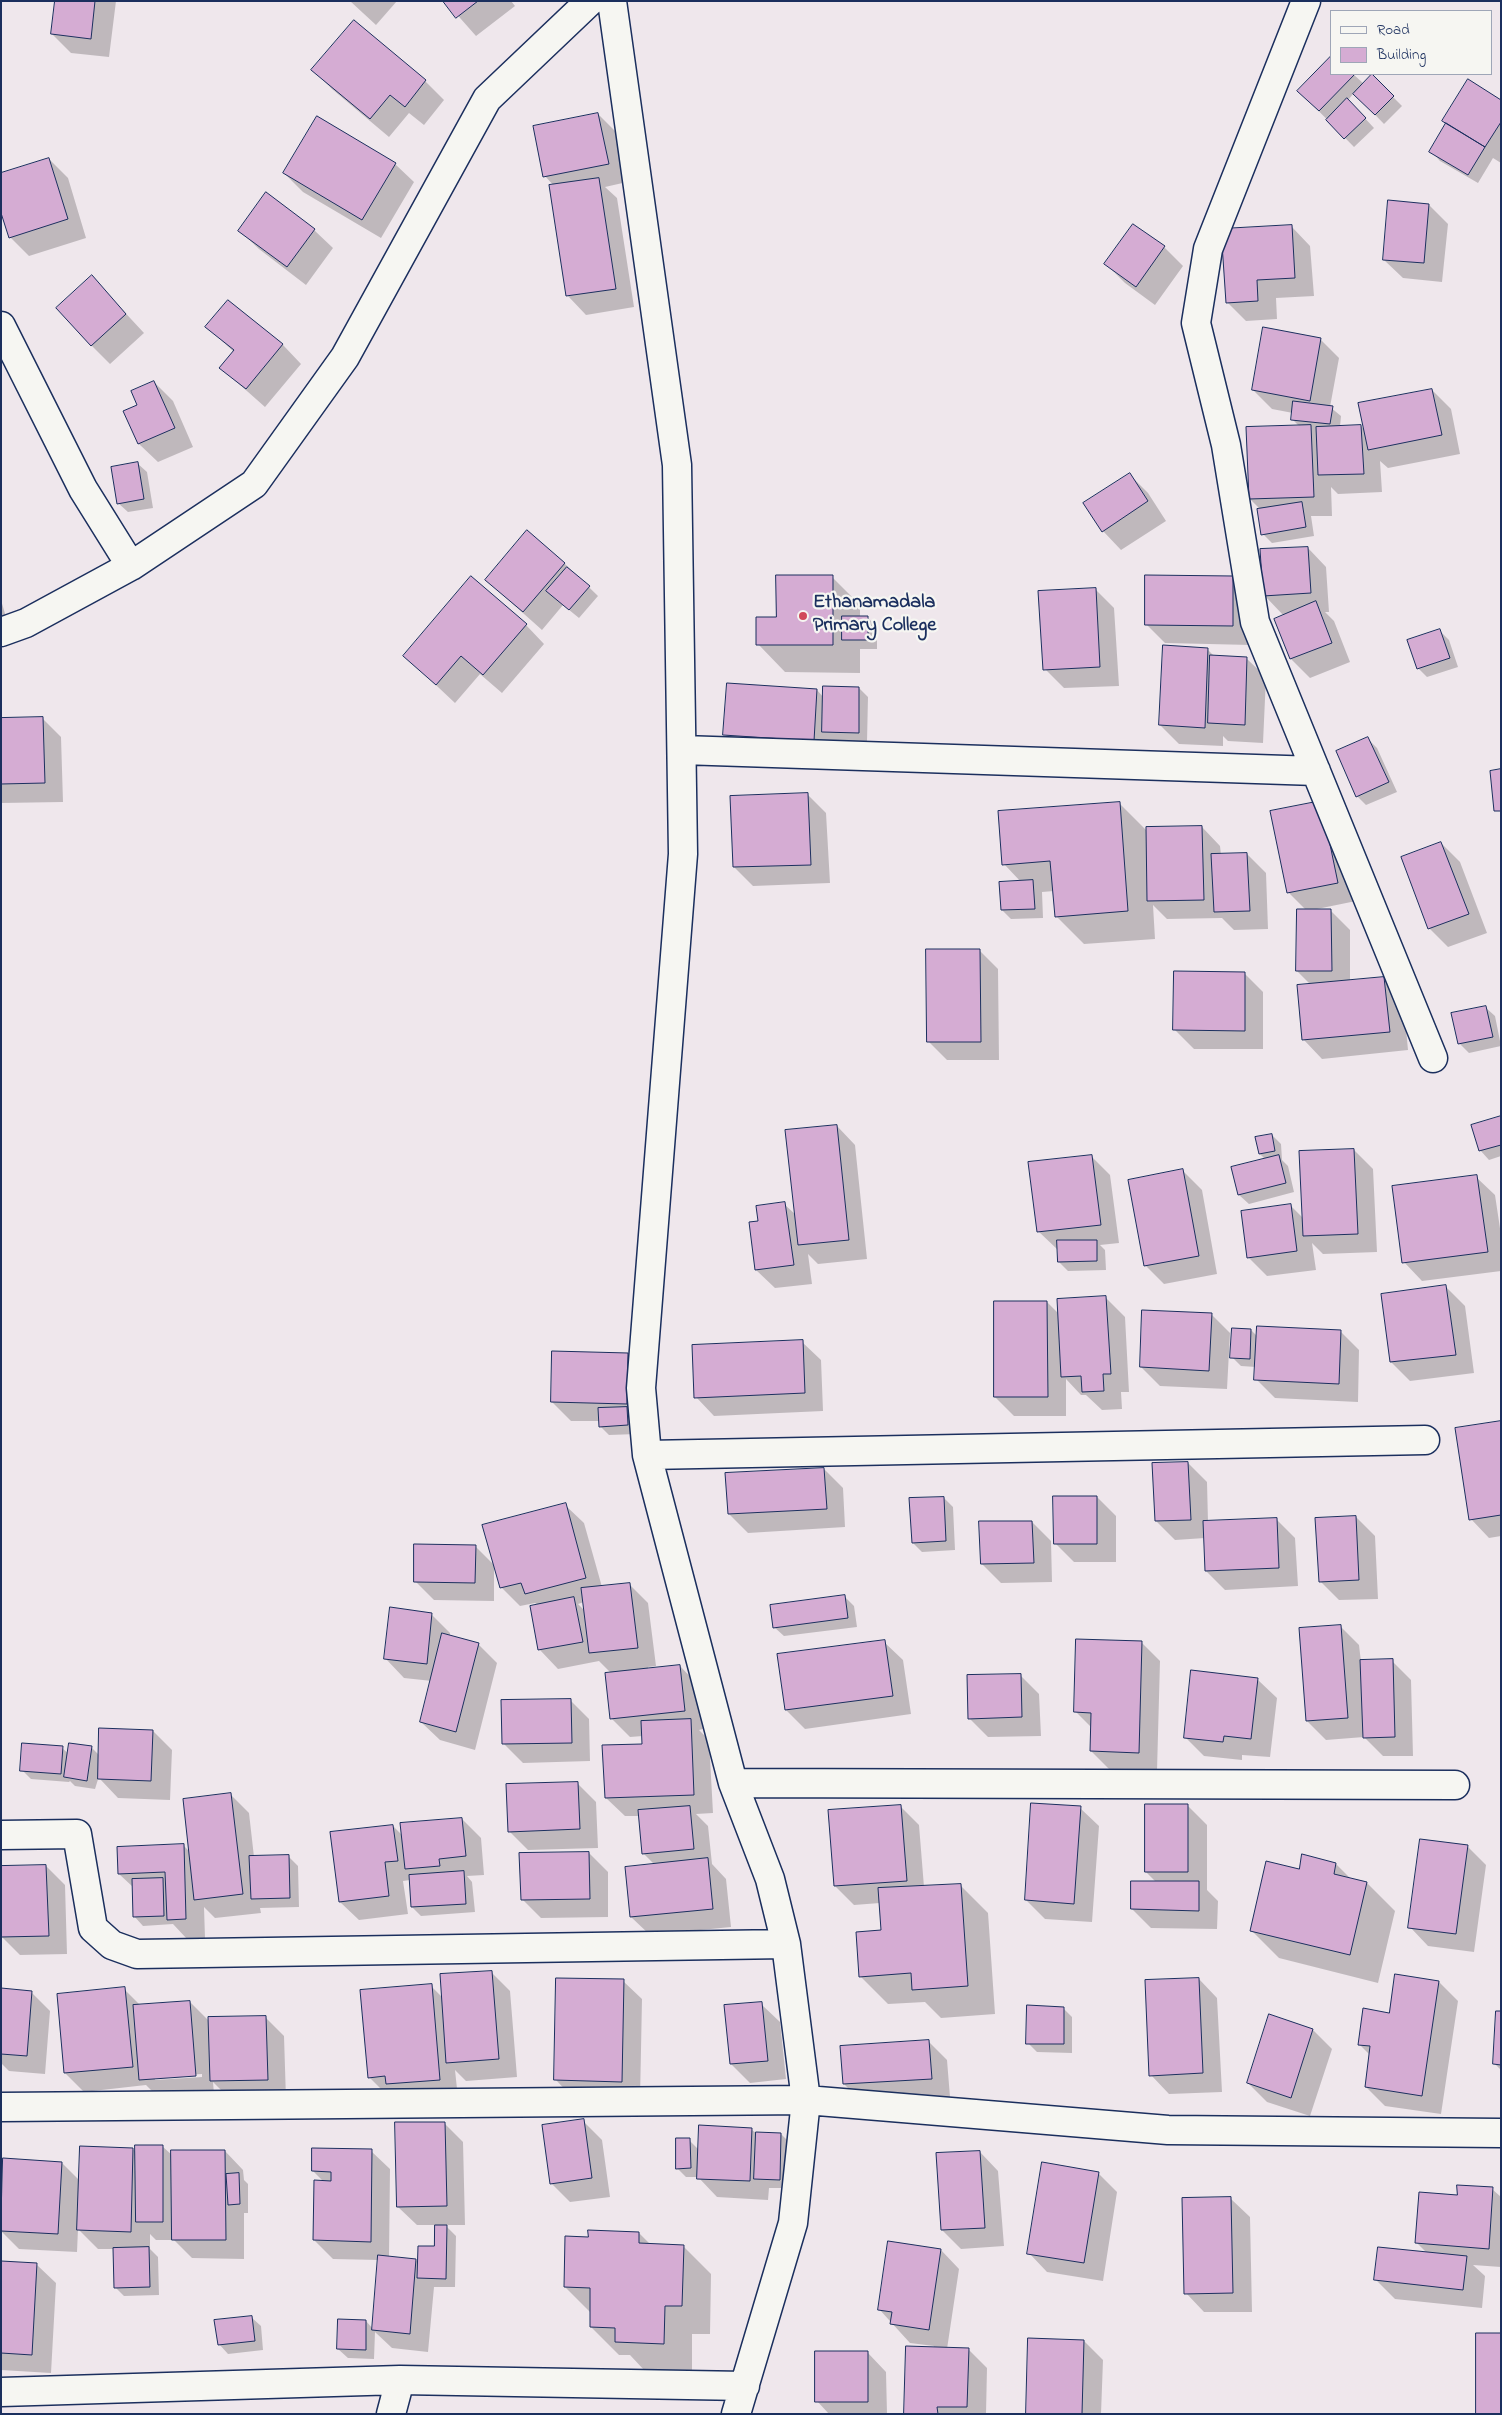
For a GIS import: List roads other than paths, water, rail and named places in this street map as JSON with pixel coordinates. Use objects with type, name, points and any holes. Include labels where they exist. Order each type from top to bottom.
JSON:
[{"type":"street","points":[[1,632],[26,623],[131,566],[254,484],[345,357],[487,99],[590,1]]},
{"type":"street","points":[[612,1],[677,465],[683,854],[641,1388],[647,1455],[733,1784],[770,1880],[786,1944],[806,2100],[793,2223],[736,2414]]},
{"type":"street","points":[[1306,1],[1208,249],[1196,323],[1226,445],[1255,622],[1433,1058]]},
{"type":"street","points":[[1,326],[83,489],[131,566]]},
{"type":"street","points":[[682,750],[1316,771]]},
{"type":"street","points":[[647,1455],[1425,1440]]},
{"type":"street","points":[[733,1784],[1455,1785]]},
{"type":"street","points":[[1,1835],[77,1834],[93,1928],[112,1945],[137,1954],[786,1944]]},
{"type":"street","points":[[1,2107],[806,2100],[1168,2130],[1501,2133]]},
{"type":"street","points":[[1,2392],[400,2380],[745,2386]]},
{"type":"street","points":[[391,2414],[400,2380]]},
{"type":"place","name":"Ethanamadala Primary College","points":[[803,616]]}]
